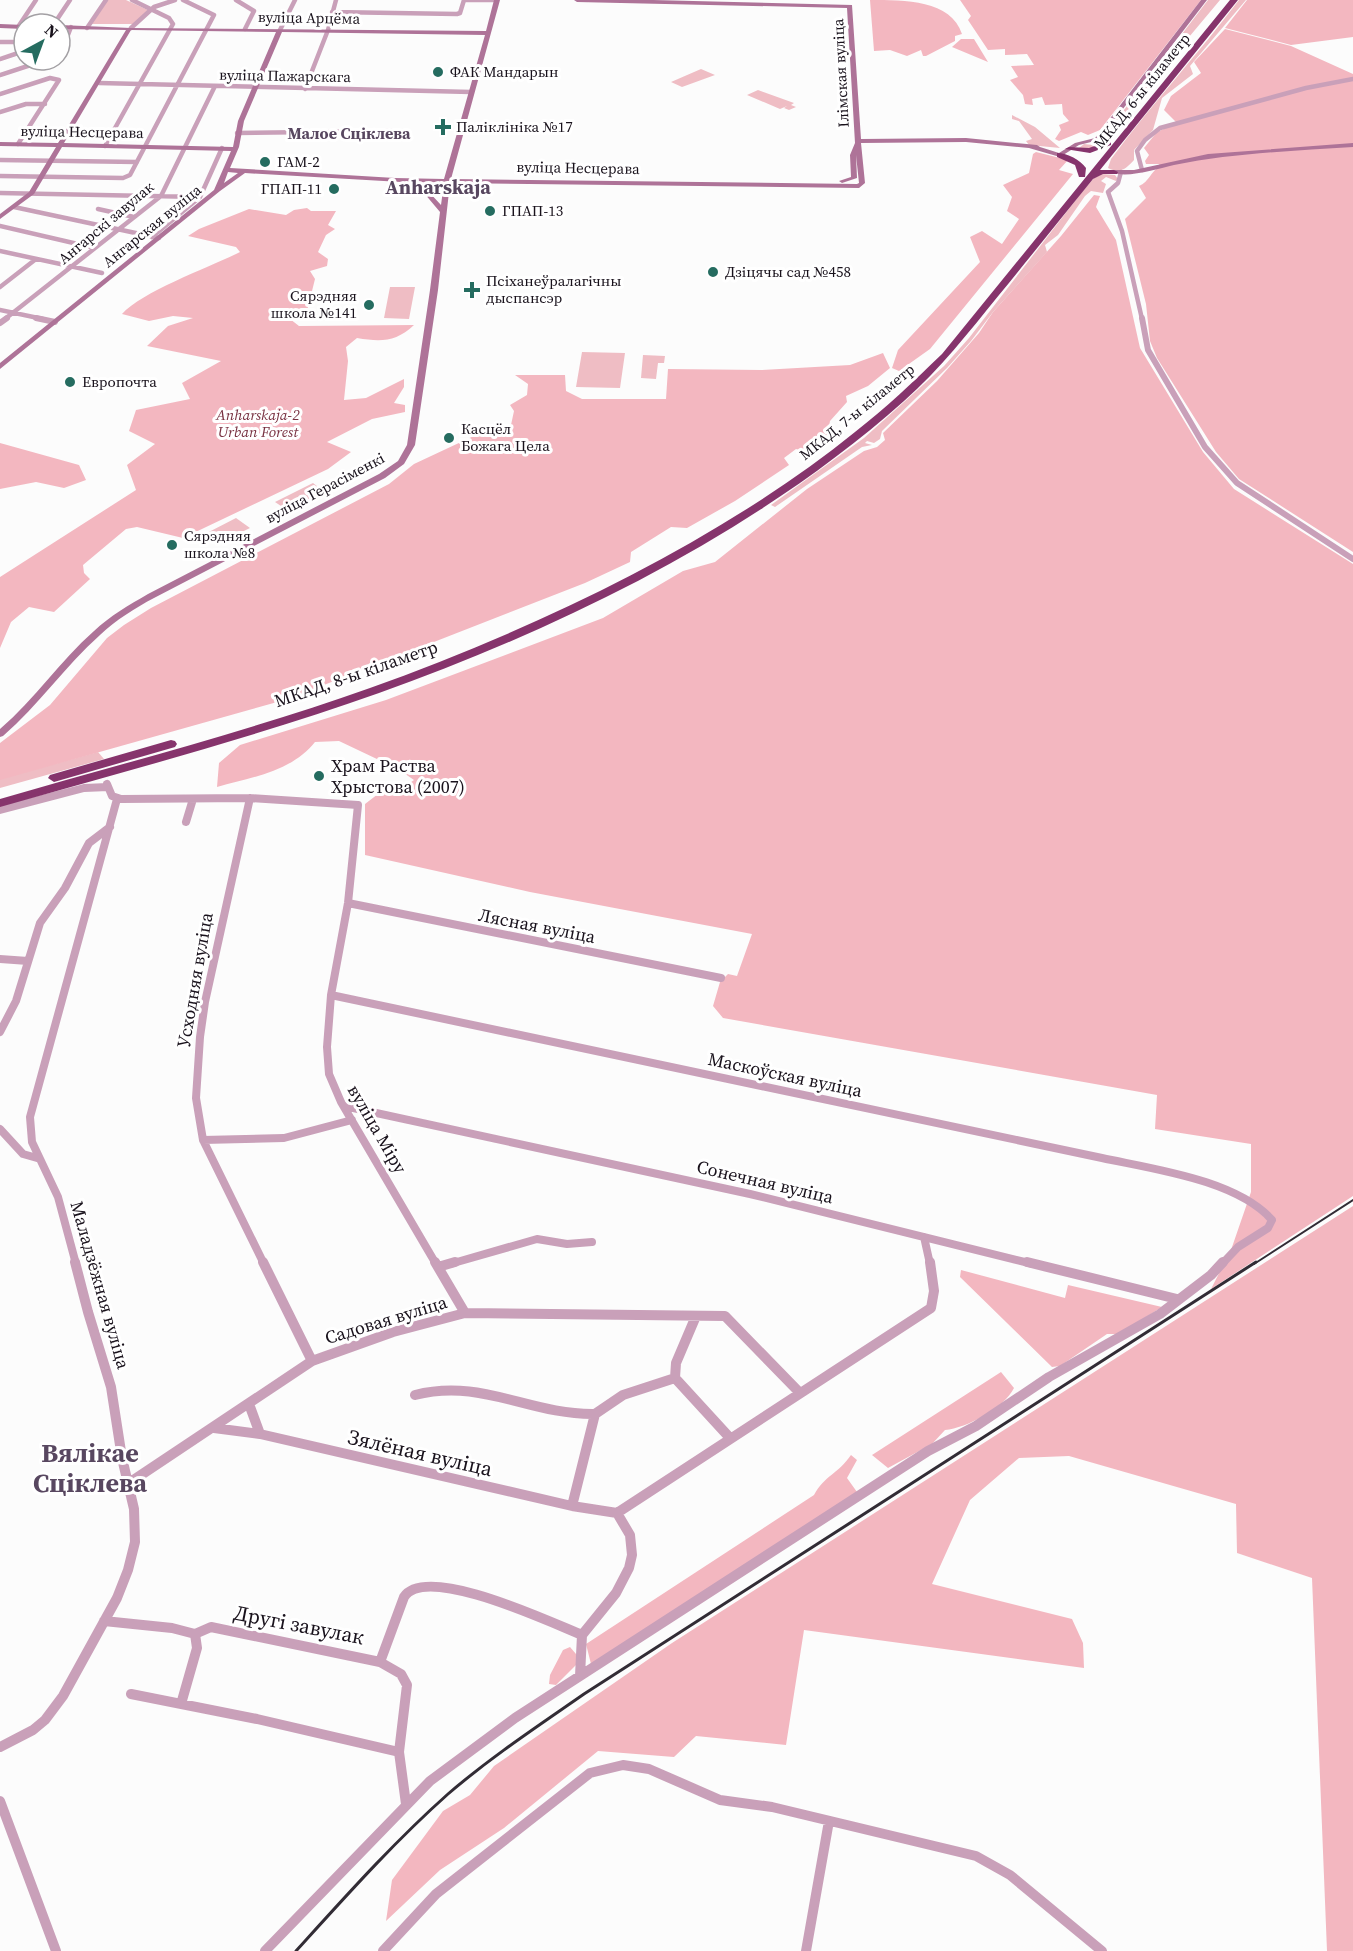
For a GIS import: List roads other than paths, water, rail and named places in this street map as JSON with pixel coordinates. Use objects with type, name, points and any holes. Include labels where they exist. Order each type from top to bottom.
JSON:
[{"type":"highway","name":"МКАД, 6-ы кіламетр","points":[[1067,198],[1085,177],[1108,143],[1225,0]]},
{"type":"highway","name":"МКАД, 6-ы кіламетр","points":[[1085,177],[1103,161],[1234,0]]},
{"type":"highway","points":[[1069,149],[1090,151],[1108,143]]},
{"type":"highway","points":[[1060,155],[1078,163],[1085,177],[1102,172],[1118,172]]},
{"type":"highway","points":[[1103,161],[1103,167],[1118,172]]},
{"type":"highway","name":"МКАД, 7-ы кіламетр","points":[[704,537],[816,457],[910,380],[945,343],[1067,198]]},
{"type":"highway","name":"МКАД, 8-ы кіламетр","points":[[0,803],[347,700],[423,672],[512,636],[600,595],[704,537]]},
{"type":"highway","name":"МКАД, 8-ы кіламетр","points":[[0,793],[341,693],[406,670],[504,631],[704,537]]},
{"type":"highway","points":[[78,781],[93,779],[107,786],[116,772],[148,760]]},
{"type":"street","points":[[87,28],[106,0]]},
{"type":"street","points":[[105,146],[173,24],[171,19],[132,0]]},
{"type":"street","points":[[0,217],[32,193],[130,29],[150,10],[175,0]]},
{"type":"street","points":[[0,176],[123,178],[132,173],[214,15],[183,0]]},
{"type":"street","points":[[236,0],[254,11],[245,29]]},
{"type":"street","points":[[287,0],[295,2]]},
{"type":"street","points":[[305,89],[328,30],[336,0]]},
{"type":"street","points":[[333,12],[457,14],[460,13],[464,0],[495,0]]},
{"type":"street","name":"вуліца Герасіменкі","points":[[0,734],[27,709],[90,639],[117,617],[151,596],[382,476],[407,455],[411,445],[419,398],[447,181],[495,0]]},
{"type":"street","name":"Ілімская вуліца","points":[[577,0],[850,6],[858,142],[854,178],[846,183]]},
{"type":"street","points":[[1031,147],[1060,155],[1077,144],[1094,141],[1101,135],[1204,0]]},
{"type":"street","name":"Ангарская вуліца","points":[[0,367],[155,237],[217,191],[235,149],[237,133],[280,30],[295,2]]},
{"type":"street","name":"вуліца Арцёма","points":[[72,27],[487,33]]},
{"type":"street","points":[[0,94],[50,78],[58,78],[59,82],[18,144]]},
{"type":"street","points":[[1142,170],[1137,155],[1139,147],[1152,133],[1167,125],[1306,88],[1353,79]]},
{"type":"street","name":"вуліца Пажарскага","points":[[99,83],[471,92]]},
{"type":"street","name":"Ангарскі завулак","points":[[0,323],[161,196],[215,86]]},
{"type":"street","points":[[0,112],[26,104],[45,104]]},
{"type":"street","points":[[237,133],[392,131]]},
{"type":"street","points":[[858,142],[966,140],[1069,149]]},
{"type":"street","name":"вуліца Несцерава","points":[[0,144],[235,149]]},
{"type":"street","points":[[1353,145],[1208,156],[1142,170],[1118,172],[1118,183],[1108,192],[1122,231],[1149,350],[1204,446],[1237,483],[1353,559]]},
{"type":"street","points":[[14,207],[155,237],[200,197],[222,148]]},
{"type":"street","points":[[0,160],[137,162]]},
{"type":"street","name":"вуліца Несцерава","points":[[227,170],[395,180],[846,183]]},
{"type":"street","points":[[217,191],[244,171]]},
{"type":"street","points":[[395,180],[426,192],[443,211]]},
{"type":"street","points":[[0,193],[200,197]]},
{"type":"street","points":[[98,209],[134,217]]},
{"type":"street","points":[[0,226],[95,248]]},
{"type":"street","points":[[1,251],[102,273]]},
{"type":"street","points":[[0,287],[36,259]]},
{"type":"street","points":[[0,310],[55,322]]},
{"type":"street","points":[[0,810],[84,788],[107,786],[112,796],[117,799],[250,798]]},
{"type":"street","name":"вуліца Міру","points":[[250,798],[354,803],[360,807],[348,903],[331,995],[327,1047],[329,1074],[344,1106],[465,1313]]},
{"type":"street","name":"Усходняя вуліца","points":[[250,798],[208,979],[198,1038],[197,1122],[203,1140],[312,1360]]},
{"type":"street","name":"Маладзёжная вуліца","points":[[0,1747],[35,1731],[66,1693],[104,1621],[129,1569],[134,1553],[136,1515],[123,1460],[106,1363],[85,1306],[58,1198],[37,1158],[29,1133],[29,1116],[117,799]]},
{"type":"street","points":[[186,822],[193,799]]},
{"type":"street","points":[[0,1032],[16,1000],[40,923],[65,888],[89,843],[110,828]]},
{"type":"street","name":"Лясная вуліца","points":[[348,903],[721,978]]},
{"type":"street","points":[[0,959],[28,961]]},
{"type":"street","name":"Маскоўская вуліца","points":[[331,995],[1102,1158],[1206,1183],[1230,1193],[1270,1216],[1272,1220],[1268,1228],[1238,1247],[1211,1275],[1177,1299]]},
{"type":"street","name":"Сонечная вуліца","points":[[344,1106],[750,1194],[1177,1299]]},
{"type":"street","points":[[203,1140],[284,1138],[352,1120]]},
{"type":"street","points":[[0,1129],[23,1154],[37,1158]]},
{"type":"street","points":[[580,1676],[582,1635],[606,1609],[625,1575],[631,1557],[632,1541],[617,1513],[799,1392],[931,1308],[935,1299],[934,1288],[924,1237]]},
{"type":"street","points":[[438,1268],[537,1239],[567,1244],[592,1242]]},
{"type":"street","points":[[265,1951],[430,1781],[467,1756],[515,1718],[928,1451],[976,1426],[1049,1377],[1141,1326],[1177,1299]]},
{"type":"street","name":"Садовая вуліца","points":[[129,1483],[312,1360],[393,1332],[465,1313],[725,1316],[799,1392]]},
{"type":"street","points":[[696,1316],[693,1329],[677,1356],[675,1378],[730,1438]]},
{"type":"street","points":[[416,1395],[441,1389],[456,1389],[500,1396],[545,1412],[579,1416],[595,1414],[623,1395],[675,1378]]},
{"type":"street","points":[[249,1404],[260,1434]]},
{"type":"street","points":[[572,1506],[595,1414]]},
{"type":"street","name":"Зялёная вуліца","points":[[214,1428],[260,1434],[572,1506],[617,1513]]},
{"type":"street","points":[[406,1804],[399,1752],[407,1685],[401,1674],[380,1662],[407,1593],[418,1586],[431,1585],[453,1589],[498,1602],[582,1635]]},
{"type":"street","name":"Другі завулак","points":[[104,1621],[172,1628],[195,1634],[211,1627],[380,1662]]},
{"type":"street","points":[[181,1704],[197,1648],[195,1634]]},
{"type":"street","points":[[131,1694],[399,1752]]},
{"type":"street","points":[[383,1951],[436,1894],[557,1801],[574,1784],[590,1773],[621,1763],[638,1765],[660,1772],[704,1795],[740,1804],[772,1807],[904,1838],[987,1861],[1038,1898],[1101,1951]]},
{"type":"street","points":[[0,1801],[56,1951]]},
{"type":"street","points":[[806,1951],[829,1821]]},
{"type":"railway","points":[[1254,1264],[1353,1200]]},
{"type":"railway","points":[[296,1951],[408,1831],[464,1780],[515,1742],[584,1694],[1256,1262]]},
{"type":"place","name":"ФАК Мандарын","points":[[438,72]]},
{"type":"place","name":"Паліклініка №17","points":[[443,127]]},
{"type":"place","name":"ГАМ-2","points":[[265,162]]},
{"type":"place","name":"ГПАП-11","points":[[334,189]]},
{"type":"place","name":"ГПАП-13","points":[[490,211]]},
{"type":"place","name":"Дзіцячы сад №458","points":[[713,272]]},
{"type":"place","name":"Псіханеўралагічны дыспансэр","points":[[472,290]]},
{"type":"place","name":"Сярэдняя школа №141","points":[[369,305]]},
{"type":"place","name":"Европочта","points":[[70,382]]},
{"type":"place","name":"Касцёл Божага Цела","points":[[449,438]]},
{"type":"place","name":"Сярэдняя школа №8","points":[[172,545]]},
{"type":"place","name":"Храм Раства Хрыстова (2007)","points":[[319,776]]},
{"type":"district","name":"Малое Сціклева","points":[[349,133]]},
{"type":"district","name":"Anharskaja","points":[[438,187]]},
{"type":"district","name":"Вялікае Сціклева","points":[[90,1468]]},
{"type":"park label","name":"Anharskaja-2 Urban Forest","points":[[258,424]]}]
